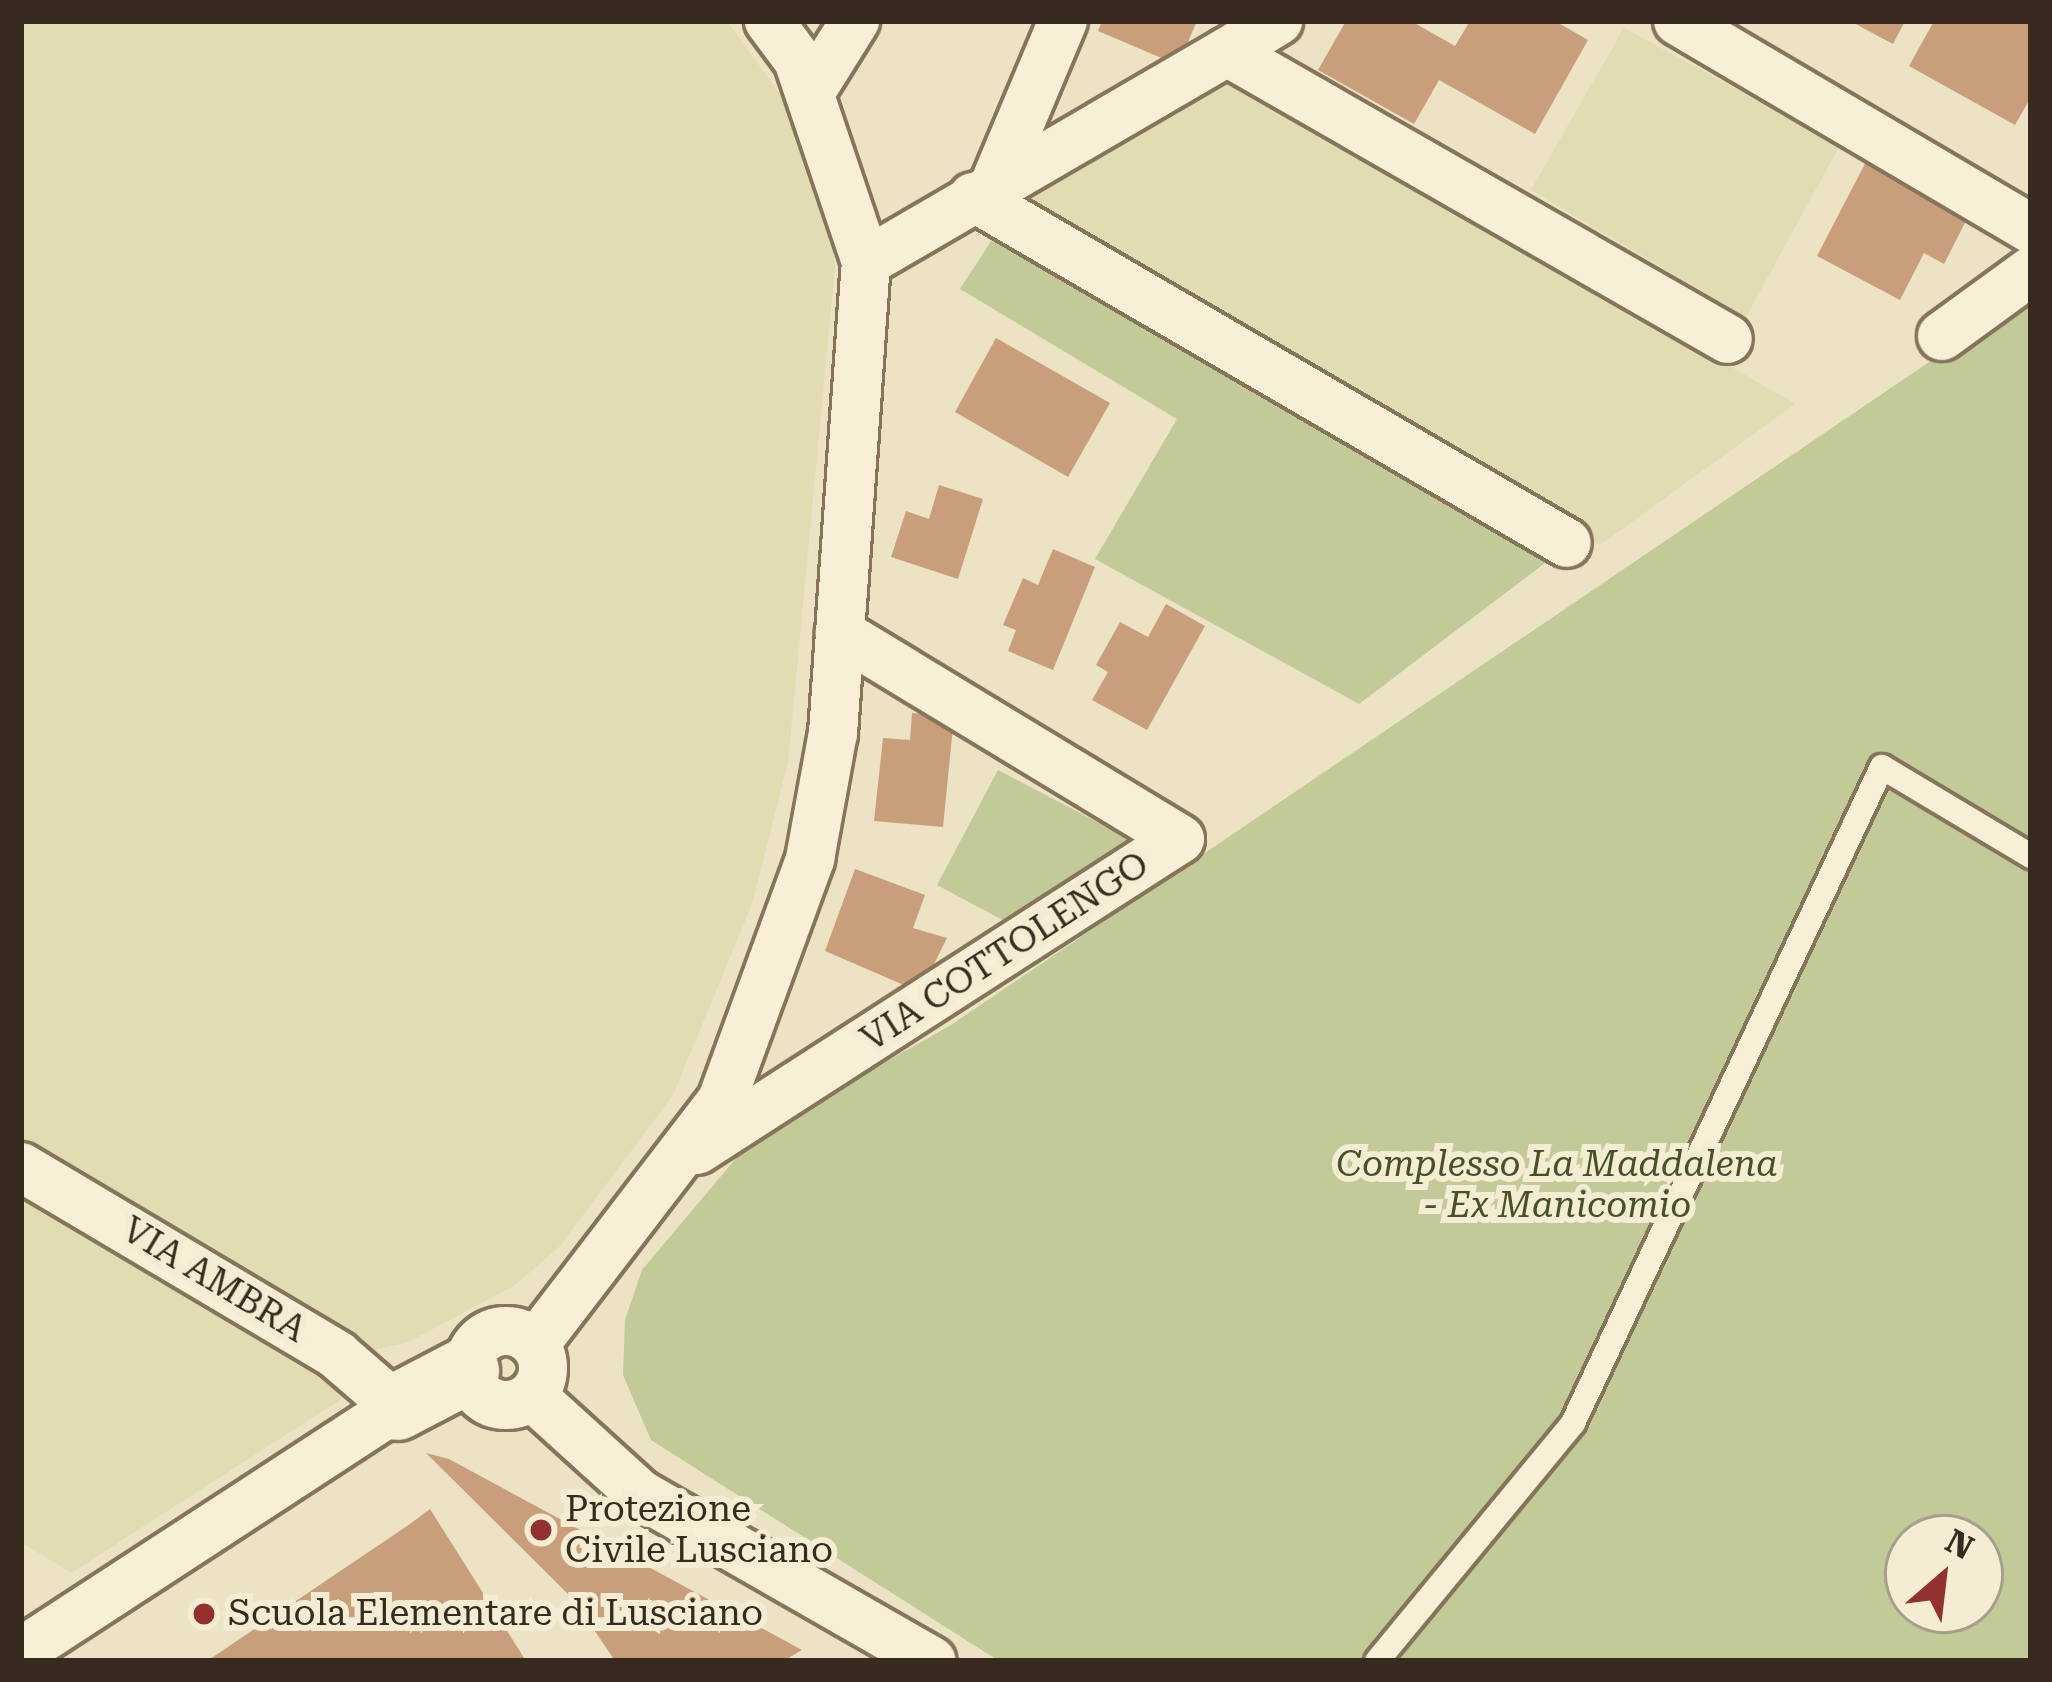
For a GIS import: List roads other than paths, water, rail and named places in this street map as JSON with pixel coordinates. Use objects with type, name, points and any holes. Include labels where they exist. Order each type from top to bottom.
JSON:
[{"type":"street","name":"VIA COTTOLENGO","points":[[535,1344],[722,1100],[810,859],[840,633],[866,262],[810,93],[769,21]]},
{"type":"street","points":[[810,93],[854,21]]},
{"type":"street","points":[[984,191],[1063,21]]},
{"type":"street","points":[[866,262],[1278,21]]},
{"type":"street","points":[[1678,21],[2031,229]]},
{"type":"street","points":[[1227,52],[1728,339]]},
{"type":"street","points":[[984,191],[1567,543]]},
{"type":"street","points":[[1942,336],[2031,272]]},
{"type":"street","name":"VIA COTTOLENGO","points":[[676,1163],[1180,839],[840,633]]},
{"type":"street","name":"VIA AMBRA","points":[[21,1168],[337,1354],[398,1406]]},
{"type":"street","points":[[21,1652],[398,1406],[466,1371],[486,1336],[535,1344],[543,1361],[532,1396]]},
{"type":"street","points":[[466,1371],[499,1405],[532,1396]]},
{"type":"street","points":[[532,1396],[640,1494],[932,1661]]},
{"type":"lane","points":[[1377,1661],[1573,1423],[1882,767],[2031,856]]},
{"type":"place","name":"Protezione Civile Lusciano","points":[[541,1530]]},
{"type":"place","name":"Scuola Elementare di Lusciano","points":[[204,1614]]},
{"type":"park label","name":"Complesso La Maddalena - Ex Manicomio","points":[[1557,1184]]}]
